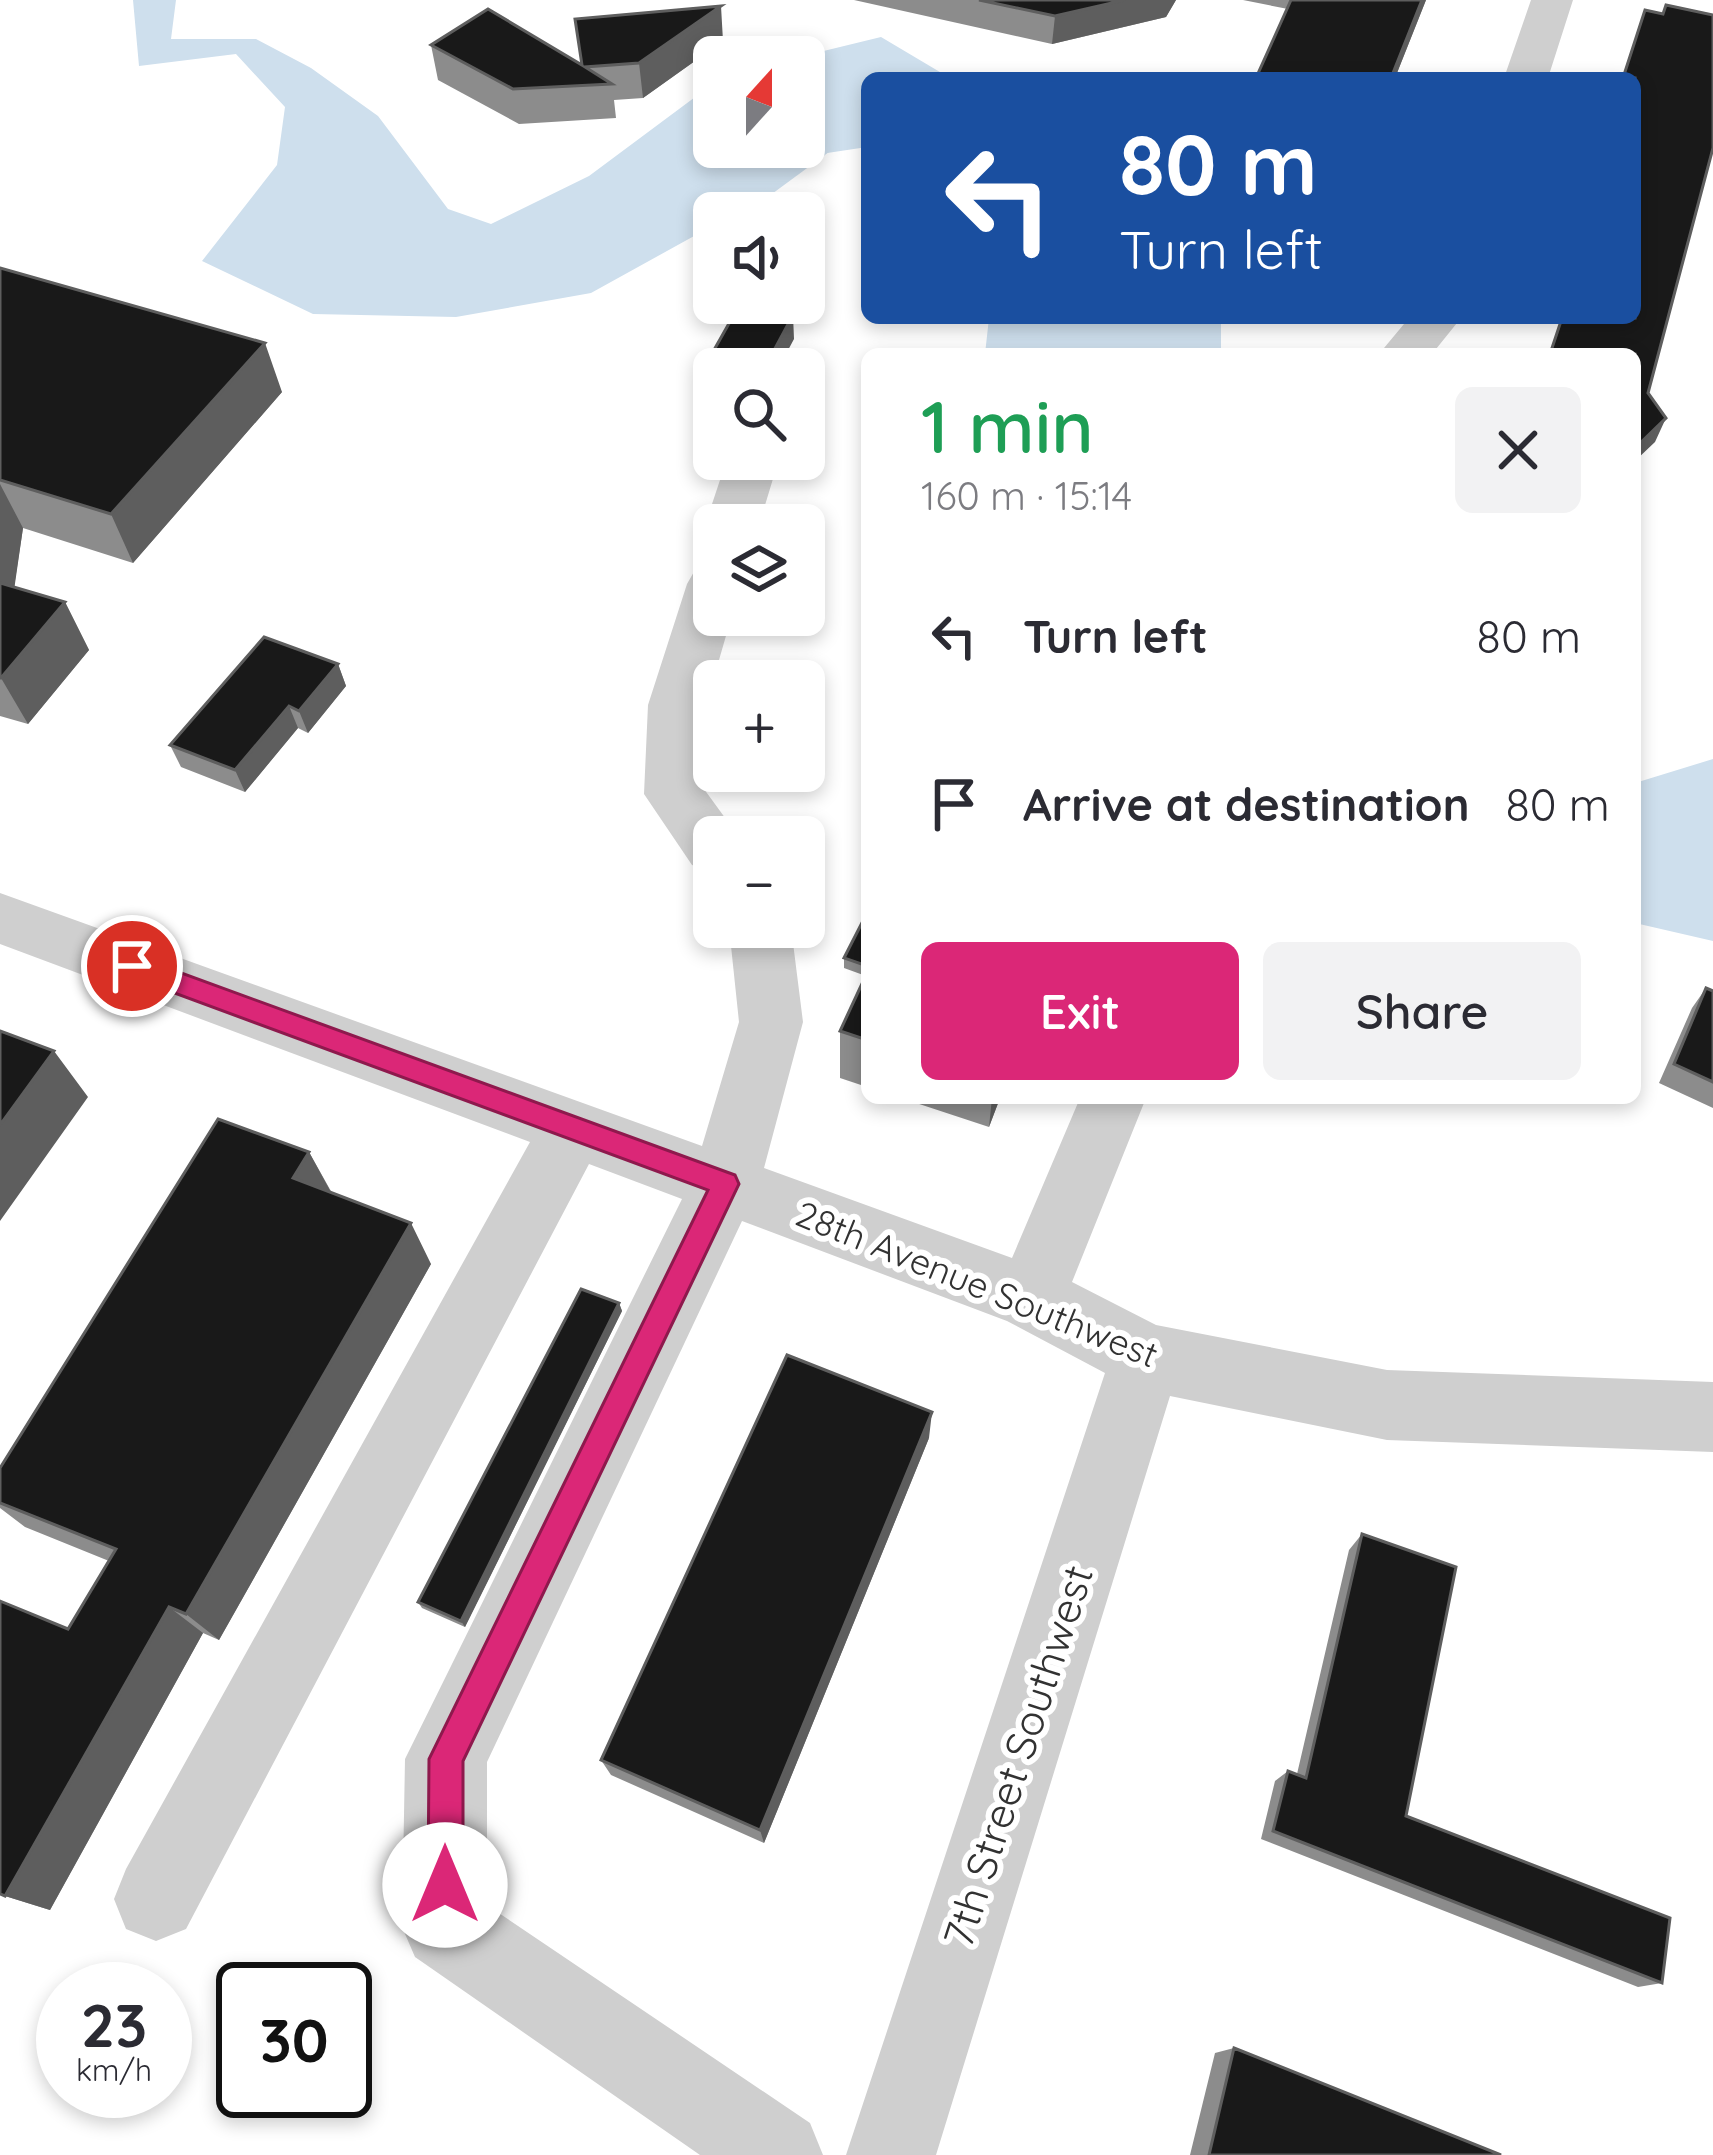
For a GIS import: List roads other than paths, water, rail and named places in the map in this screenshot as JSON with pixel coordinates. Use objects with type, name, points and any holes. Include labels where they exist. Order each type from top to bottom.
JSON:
[{"type":"street","points":[[1528,72],[1552,0]]},
{"type":"street","points":[[1410,348],[1432,324]]},
{"type":"street","points":[[693,820],[674,794],[676,705],[698,636]]},
{"type":"street","name":"28th Avenue Southwest","points":[[0,918],[1031,1297],[1146,1357],[1387,1405],[1713,1417]]},
{"type":"street","points":[[762,948],[771,1022],[725,1184],[446,1759],[445,1927],[778,2155]]},
{"type":"street","points":[[1031,1297],[1111,1104]]},
{"type":"street","points":[[156,1899],[573,1128]]},
{"type":"street","name":"7th Street Southwest","points":[[891,2155],[1146,1357]]},
{"type":"water","points":[[133,0],[176,0],[171,39],[256,39],[311,68],[378,116],[448,209],[491,224],[589,176],[693,99],[693,168],[796,168],[762,192],[693,192],[693,237],[591,293],[456,317],[313,314],[202,261],[277,165],[285,107],[236,54],[139,66]]},
{"type":"water","points":[[881,37],[940,72],[861,72],[861,148],[825,153],[825,51]]},
{"type":"water","points":[[988,324],[1221,324],[1221,348],[986,348]]},
{"type":"water","points":[[1713,759],[1713,941],[1641,924],[1641,781]]},
{"type":"waterway","points":[[767,192],[861,123]]}]
